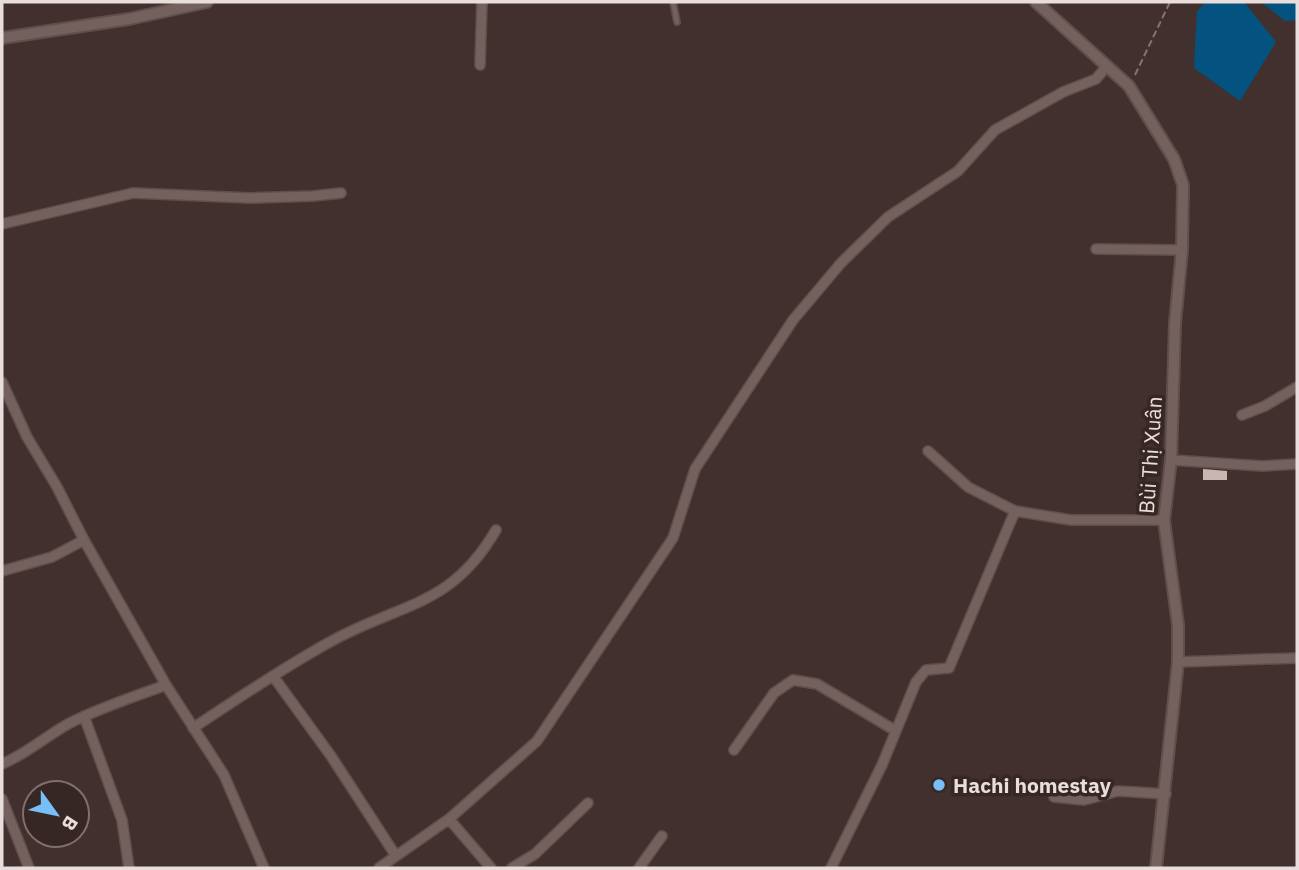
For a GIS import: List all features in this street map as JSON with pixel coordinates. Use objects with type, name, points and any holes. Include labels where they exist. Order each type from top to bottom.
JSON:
[{"type":"street","points":[[2,38],[129,19],[207,2]]},
{"type":"street","points":[[480,65],[482,2]]},
{"type":"street","name":"Bùi Thị Xuân","points":[[1036,2],[1129,86],[1174,159],[1183,185],[1171,460],[1164,520],[1178,625],[1178,662],[1156,868]]},
{"type":"street","points":[[379,868],[449,819],[537,741],[673,538],[695,469],[793,320],[841,263],[888,216],[958,171],[995,131],[1063,92],[1096,79],[1106,67]]},
{"type":"street","points":[[2,224],[133,193],[250,198],[341,193]]},
{"type":"street","points":[[1096,248],[1182,250]]},
{"type":"street","points":[[2,382],[27,437],[84,540],[166,685],[224,775],[264,868]]},
{"type":"street","points":[[1242,415],[1265,406],[1297,387]]},
{"type":"street","points":[[928,451],[968,487],[1015,511],[1071,520],[1164,520]]},
{"type":"street","points":[[1171,460],[1262,466],[1297,464]]},
{"type":"street","points":[[831,868],[896,732],[916,682],[926,670],[949,668],[1015,511]]},
{"type":"street","points":[[192,728],[348,632],[430,598],[476,561],[496,530]]},
{"type":"street","points":[[2,571],[52,557],[84,540]]},
{"type":"street","points":[[1178,662],[1297,658]]},
{"type":"street","points":[[273,676],[331,756],[396,856]]},
{"type":"street","points":[[734,750],[774,693],[793,680],[817,684],[896,732]]},
{"type":"street","points":[[2,764],[36,747],[60,729],[84,716],[166,685]]},
{"type":"street","points":[[84,716],[122,820],[129,868]]},
{"type":"street","points":[[1054,797],[1084,800],[1118,791],[1166,794]]},
{"type":"street","points":[[2,799],[29,868]]},
{"type":"street","points":[[513,868],[535,854],[588,803]]},
{"type":"street","points":[[449,819],[491,868]]},
{"type":"street","points":[[639,868],[662,836]]},
{"type":"lane","points":[[673,2],[677,22]]},
{"type":"path","points":[[1129,86],[1170,2]]},
{"type":"water","points":[[1206,2],[1244,2],[1276,42],[1240,101],[1194,68],[1197,11]]},
{"type":"water","points":[[1261,2],[1297,2],[1297,20],[1285,21]]},
{"type":"building","points":[[1203,469],[1227,471],[1227,480],[1203,480]]},
{"type":"place","name":"Hachi homestay","points":[[939,785]]}]
